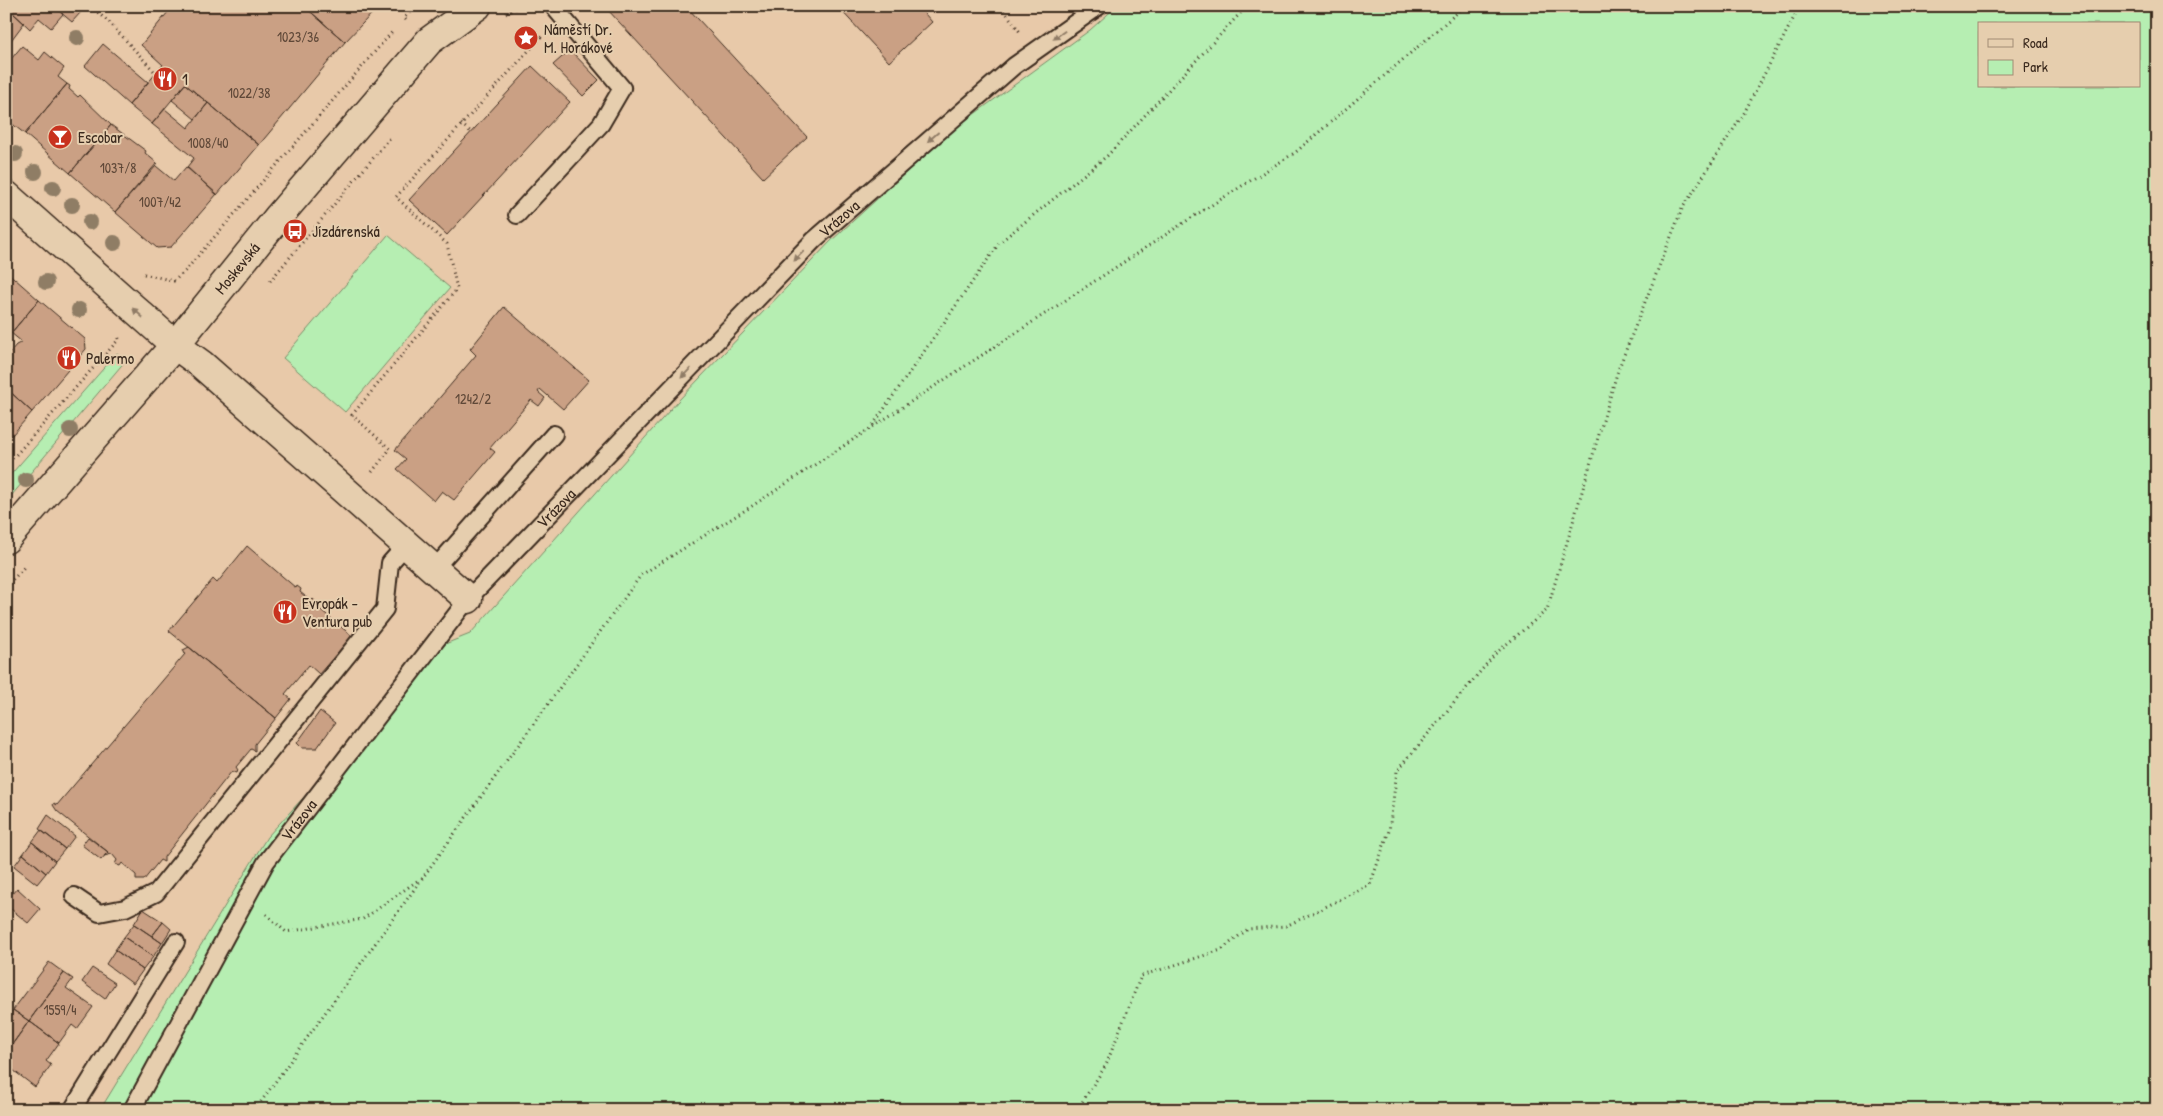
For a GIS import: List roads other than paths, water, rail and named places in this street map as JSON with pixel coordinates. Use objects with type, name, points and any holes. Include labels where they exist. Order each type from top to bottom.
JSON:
[{"type":"street","name":"Moskevská","points":[[6,539],[175,345],[279,216],[429,41],[476,6]]},
{"type":"street","points":[[6,195],[175,345],[201,364],[468,599]]},
{"type":"lane","name":"Vrázova","points":[[132,1110],[266,862],[468,599],[814,240],[1014,66],[1099,6]]},
{"type":"lane","points":[[517,215],[601,124],[622,88],[557,11]]},
{"type":"lane","points":[[434,569],[554,434]]},
{"type":"lane","points":[[74,896],[99,913],[125,908],[156,892],[385,609],[390,563],[406,545]]},
{"type":"lane","points":[[72,1110],[176,942]]},
{"type":"place","name":"Náměstí Dr. M. Horákové","points":[[526,38]]},
{"type":"place","name":"1","points":[[165,79]]},
{"type":"place","name":"Escobar","points":[[60,137]]},
{"type":"place","name":"Jízdárenská","points":[[295,231]]},
{"type":"place","name":"Palermo","points":[[69,358]]},
{"type":"place","name":"Evropák - Ventura pub","points":[[285,612]]}]
